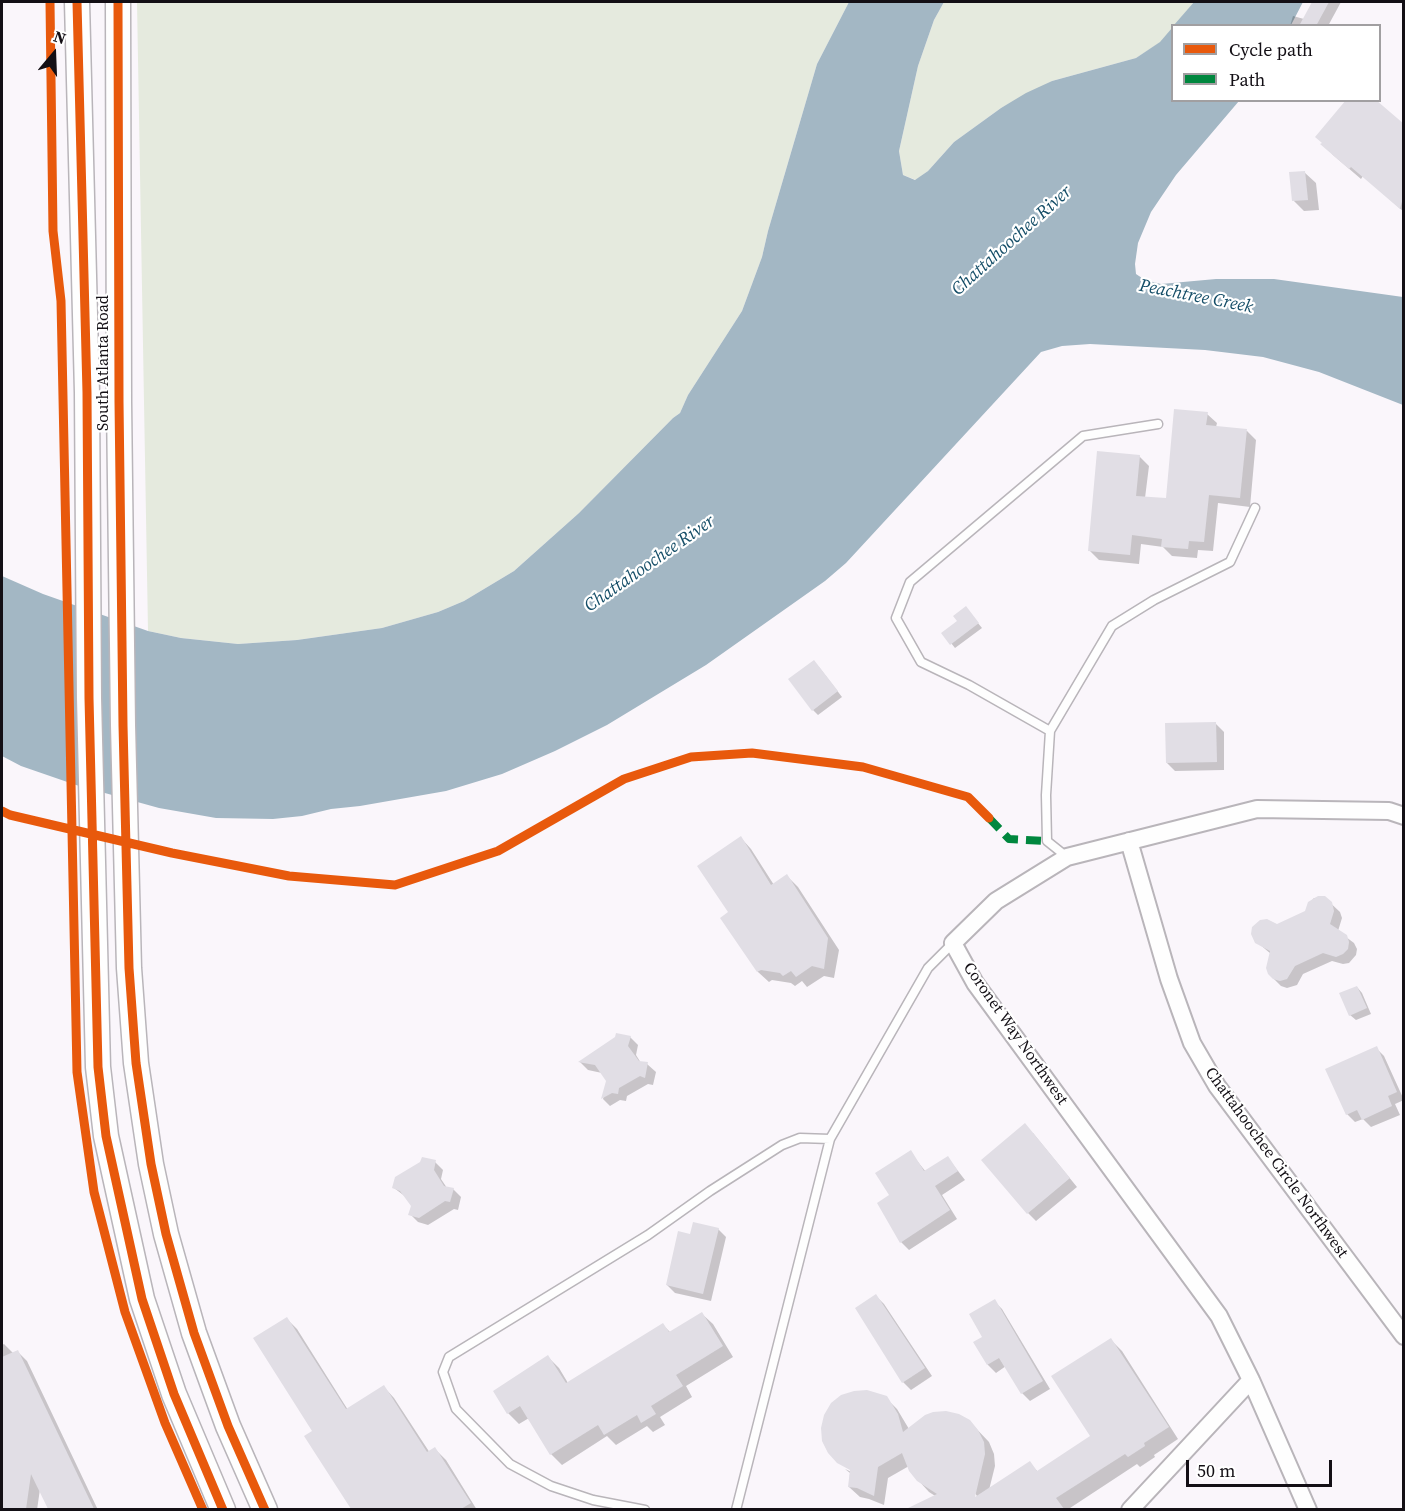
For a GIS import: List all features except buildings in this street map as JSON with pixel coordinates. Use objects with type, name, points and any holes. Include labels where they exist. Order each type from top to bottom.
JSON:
[{"type":"main road","name":"South Atlanta Road","points":[[77,2],[87,393],[89,698],[94,979],[98,1066],[106,1136],[119,1201],[146,1310],[174,1394],[223,1509]]},
{"type":"main road","name":"South Atlanta Road","points":[[118,2],[123,725],[126,900],[136,1063],[151,1164],[166,1234],[194,1333],[228,1426],[265,1509]]},
{"type":"street","points":[[953,943],[996,902],[1067,857],[1257,809],[1389,811],[1404,816]]},
{"type":"street","name":"Chattahoochee Circle Northwest","points":[[1129,841],[1169,979],[1192,1043],[1217,1086],[1404,1336]]},
{"type":"street","name":"Coronet Way Northwest","points":[[953,943],[975,983],[1219,1316],[1251,1380],[1308,1509]]},
{"type":"street","points":[[1130,1509],[1251,1380]]},
{"type":"lane","points":[[1050,731],[969,685],[921,662],[896,618],[910,582],[1083,436],[1158,424]]},
{"type":"lane","points":[[1067,857],[1047,841],[1046,795],[1050,731],[1112,626],[1154,600],[1230,562],[1255,508]]},
{"type":"lane","points":[[736,1509],[830,1139],[928,968],[953,943]]},
{"type":"lane","points":[[645,1509],[583,1497],[551,1486],[510,1464],[456,1409],[443,1372],[449,1357],[648,1235],[710,1191],[782,1145],[800,1138],[830,1139]]},
{"type":"shaded area","points":[[137,2],[849,2],[817,64],[762,257],[742,311],[688,395],[680,413],[579,513],[514,571],[464,601],[438,612],[382,628],[297,640],[238,644],[181,638],[148,631]]},
{"type":"shaded area","points":[[944,2],[1194,2],[1176,24],[1171,24],[1171,30],[1161,42],[1136,58],[1052,81],[1001,108],[954,142],[928,171],[916,180],[903,175],[899,151],[918,66],[934,20]]},
{"type":"water","points":[[849,2],[944,2],[934,20],[918,66],[899,151],[903,175],[915,180],[928,171],[954,142],[1026,93],[1052,81],[1136,58],[1160,42],[1171,29],[1171,102],[1238,102],[1176,175],[1151,212],[1138,243],[1136,274],[1145,280],[1161,284],[1216,279],[1274,279],[1403,297],[1403,405],[1319,372],[1263,357],[1205,350],[1090,344],[1062,346],[1041,352],[846,563],[825,581],[706,665],[607,725],[502,774],[446,791],[331,809],[302,816],[273,819],[216,818],[159,808],[76,785],[21,766],[2,756],[2,576],[43,594],[148,631],[181,638],[238,644],[297,640],[382,628],[438,612],[464,601],[514,571],[579,513],[680,413],[688,395],[742,311],[762,257],[817,64]]},
{"type":"water","points":[[1194,2],[1303,2],[1292,24],[1175,24]]},
{"type":"marked path","points":[[989,818],[1009,839],[1047,841]]},
{"type":"cycle path","points":[[50,2],[53,231],[61,301],[77,1072],[94,1192],[125,1312],[165,1423],[203,1510]]},
{"type":"cycle path","points":[[77,2],[87,393],[89,698],[98,1067],[106,1136],[142,1299],[174,1394],[223,1510]]},
{"type":"cycle path","points":[[118,2],[123,725],[129,968],[136,1063],[151,1164],[166,1234],[194,1333],[228,1426],[265,1510]]},
{"type":"cycle path","points":[[2,811],[10,815],[172,853],[289,876],[395,885],[498,851],[624,779],[691,757],[752,753],[863,767],[968,797],[989,818]]},
{"type":"water label","name":"Chattahoochee River","points":[[1012,241]]},
{"type":"water label","name":"Peachtree Creek","points":[[1196,297]]},
{"type":"water label","name":"Chattahoochee River","points":[[650,564]]}]
